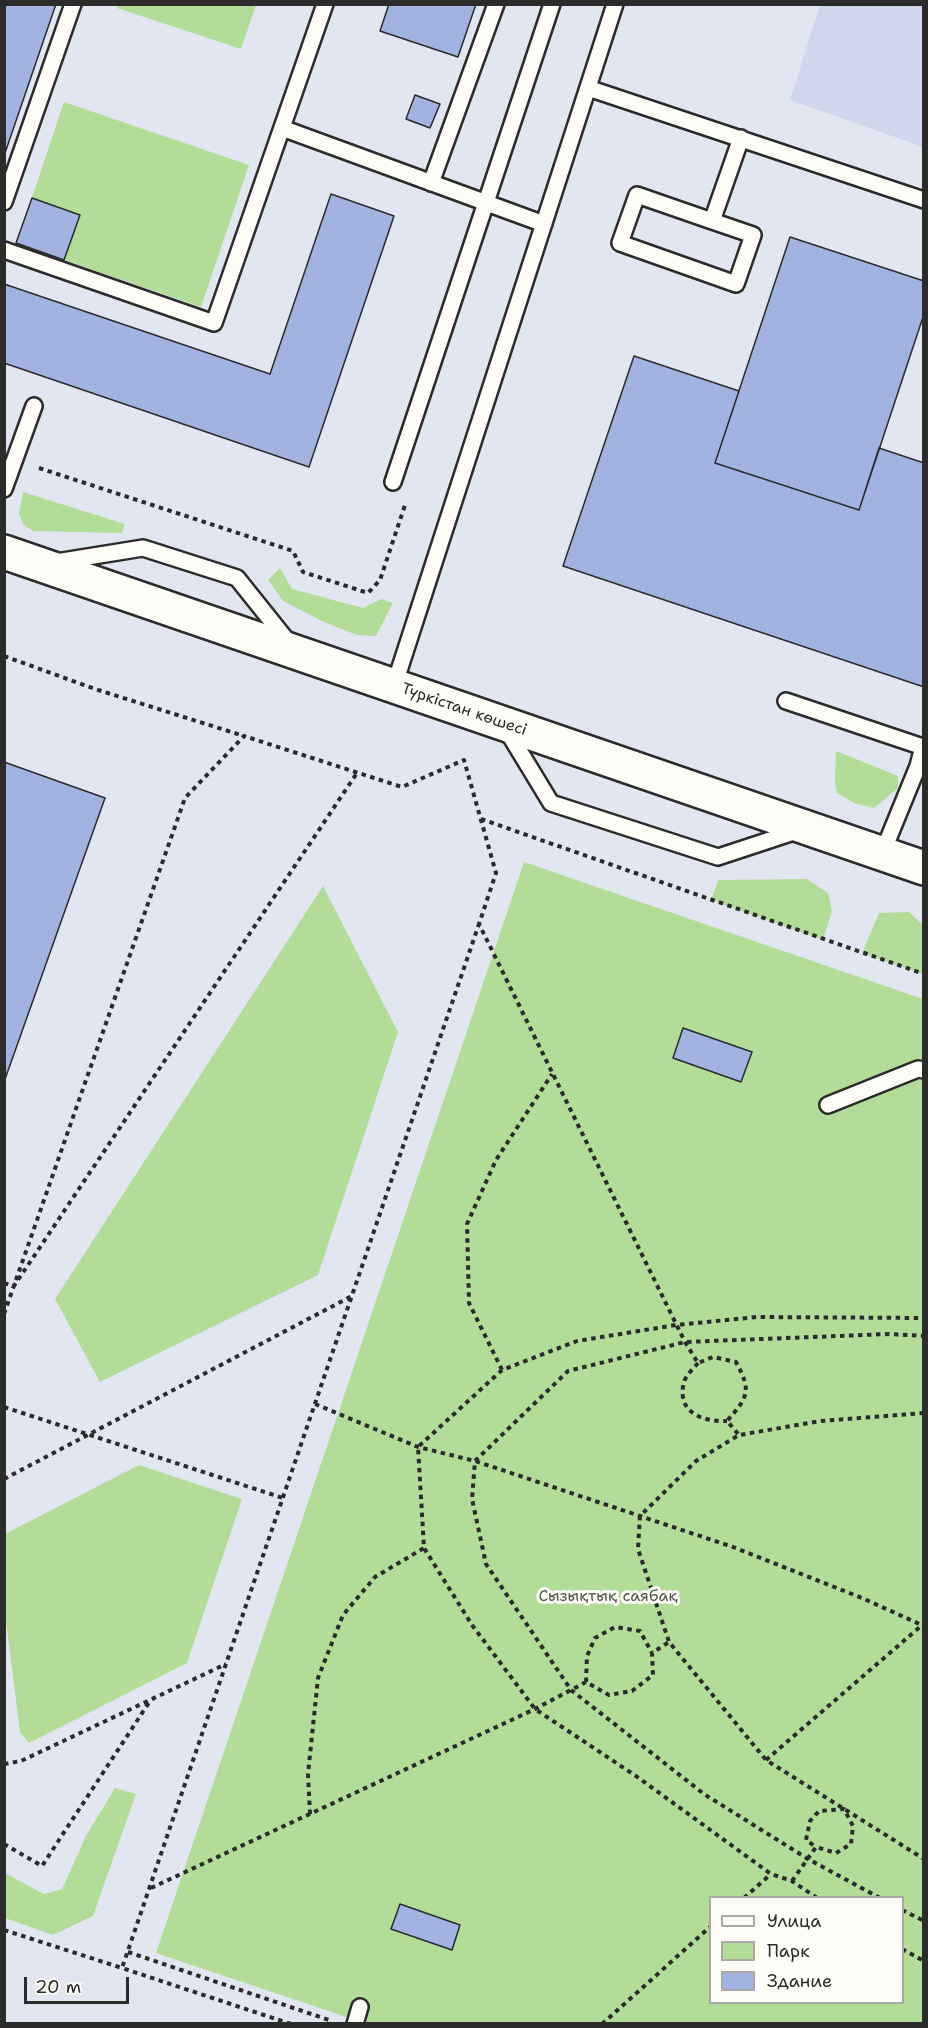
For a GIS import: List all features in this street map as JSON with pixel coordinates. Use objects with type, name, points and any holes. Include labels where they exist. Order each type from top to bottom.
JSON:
[{"type":"main road","name":"Түркістан көшесі","points":[[4,552],[924,868]]},
{"type":"lane","points":[[4,202],[73,4]]},
{"type":"lane","points":[[4,250],[214,323],[325,4]]},
{"type":"lane","points":[[431,183],[496,4]]},
{"type":"lane","points":[[393,482],[552,4]]},
{"type":"lane","points":[[394,686],[615,4]]},
{"type":"lane","points":[[588,88],[924,200]]},
{"type":"lane","points":[[282,128],[544,224]]},
{"type":"lane","points":[[712,220],[741,138]]},
{"type":"lane","points":[[637,195],[712,220],[753,235],[736,284],[620,243],[637,195]]},
{"type":"lane","points":[[4,489],[34,406]]},
{"type":"lane","points":[[40,565],[143,548],[237,578],[296,652]]},
{"type":"lane","points":[[786,701],[923,747],[918,766],[882,854]]},
{"type":"lane","points":[[503,724],[551,803],[718,857],[806,828]]},
{"type":"lane","points":[[828,1105],[918,1069],[924,1070]]},
{"type":"lane","points":[[355,2024],[360,2007]]},
{"type":"path","points":[[15,460],[293,551],[303,572],[368,593],[380,580]]},
{"type":"path","points":[[4,656],[95,689],[402,787],[464,760],[496,873],[122,1968]]},
{"type":"path","points":[[4,1314],[185,798],[244,736]]},
{"type":"path","points":[[14,1286],[357,772]]},
{"type":"path","points":[[481,819],[924,974]]},
{"type":"path","points":[[479,924],[676,1325],[698,1363]]},
{"type":"path","points":[[502,1370],[469,1303],[467,1224],[496,1160],[553,1073]]},
{"type":"path","points":[[4,1283],[14,1286]]},
{"type":"path","points":[[4,1479],[352,1296]]},
{"type":"path","points":[[418,1447],[502,1370],[577,1341],[676,1325],[757,1317],[924,1318]]},
{"type":"path","points":[[876,1896],[808,1859],[704,1794],[571,1690],[486,1564],[472,1499],[475,1461],[568,1371],[686,1342],[889,1334],[924,1336]]},
{"type":"path","points":[[713,1357],[736,1362],[746,1380],[744,1402],[727,1421],[712,1422],[693,1415],[683,1398],[684,1380],[698,1363],[713,1357]]},
{"type":"path","points":[[315,1404],[418,1447],[475,1461],[755,1556],[862,1598],[922,1626],[766,1760]]},
{"type":"path","points":[[4,1407],[283,1498]]},
{"type":"path","points":[[923,1858],[766,1760],[669,1642],[638,1550],[640,1516],[696,1461],[739,1435],[821,1421],[924,1413]]},
{"type":"path","points":[[727,1421],[739,1435]]},
{"type":"path","points":[[418,1447],[424,1548],[472,1624],[535,1709],[636,1776],[771,1874],[792,1881],[814,1896]]},
{"type":"path","points":[[310,1814],[308,1774],[318,1678],[343,1615],[375,1577],[424,1548]]},
{"type":"path","points":[[615,1627],[640,1631],[652,1653],[653,1675],[632,1691],[609,1695],[586,1682],[587,1656],[595,1638],[615,1627]]},
{"type":"path","points":[[652,1653],[669,1642]]},
{"type":"path","points":[[4,1764],[21,1761],[226,1664]]},
{"type":"path","points":[[150,1888],[535,1709],[586,1682]]},
{"type":"path","points":[[4,1844],[42,1866],[150,1700]]},
{"type":"path","points":[[844,1809],[853,1826],[851,1844],[836,1853],[816,1848],[806,1840],[810,1821],[819,1811],[844,1809]]},
{"type":"path","points":[[792,1881],[816,1848]]},
{"type":"path","points":[[746,1896],[771,1874]]},
{"type":"path","points":[[904,1911],[924,1921]]},
{"type":"path","points":[[602,2024],[709,1929]]},
{"type":"path","points":[[4,1930],[291,2024]]},
{"type":"path","points":[[904,1950],[924,1961]]},
{"type":"path","points":[[128,1952],[340,2024]]},
{"type":"shaded area","points":[[820,5],[923,5],[923,147],[790,100]]},
{"type":"green space","points":[[118,4],[256,5],[241,49],[117,8]]},
{"type":"green space","points":[[64,102],[249,165],[201,307],[64,260],[32,198]]},
{"type":"green space","points":[[23,492],[125,524],[122,533],[33,531],[23,524],[19,513]]},
{"type":"green space","points":[[280,568],[292,589],[363,608],[381,599],[393,603],[376,636],[357,635],[326,623],[283,601],[268,580]]},
{"type":"green space","points":[[836,751],[898,776],[898,788],[874,808],[854,803],[837,793]]},
{"type":"green space","name":"Сызықтық саябақ","points":[[524,862],[923,999],[923,2023],[364,2023],[156,1953]]},
{"type":"green space","points":[[807,879],[828,893],[832,911],[823,940],[711,900],[718,880]]},
{"type":"green space","points":[[323,886],[398,1032],[318,1275],[100,1382],[55,1299]]},
{"type":"green space","points":[[909,912],[923,925],[923,974],[862,953],[879,913]]},
{"type":"green space","points":[[139,1465],[242,1499],[187,1663],[29,1743],[20,1732],[5,1613],[5,1534]]},
{"type":"green space","points":[[115,1788],[136,1794],[93,1916],[53,1935],[5,1918],[5,1873],[44,1894],[62,1889],[86,1836]]},
{"type":"building","points":[[4,4],[56,4],[4,156]]},
{"type":"building","points":[[389,4],[476,4],[458,57],[380,31]]},
{"type":"building","points":[[415,95],[440,104],[430,128],[406,119]]},
{"type":"building","points":[[331,194],[394,216],[309,467],[4,363],[4,284],[270,374]]},
{"type":"building","points":[[32,198],[80,215],[64,260],[16,243]]},
{"type":"building","points":[[790,237],[924,281],[924,314],[859,510],[715,463]]},
{"type":"building","points":[[634,356],[739,391],[715,463],[859,510],[879,448],[924,463],[924,687],[563,566]]},
{"type":"building","points":[[4,762],[105,798],[4,1082]]},
{"type":"building","points":[[683,1028],[752,1052],[741,1082],[673,1058]]},
{"type":"building","points":[[400,1904],[460,1925],[452,1950],[391,1929]]}]
